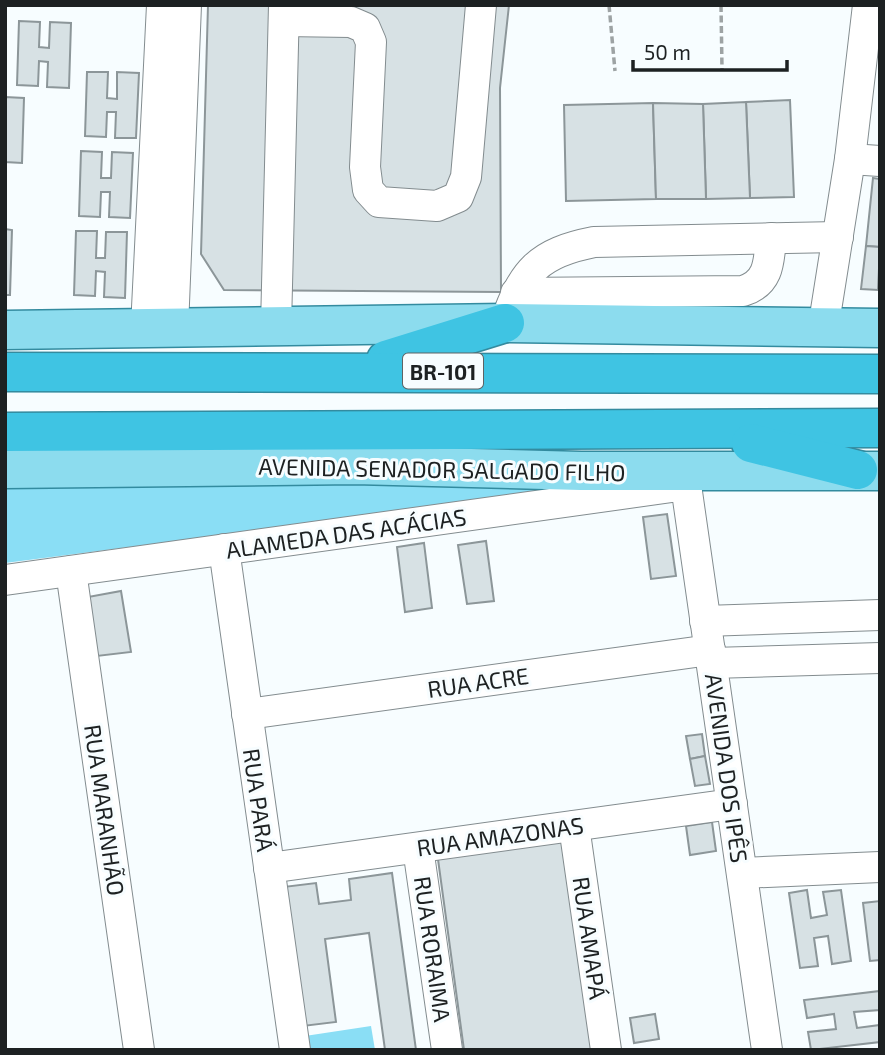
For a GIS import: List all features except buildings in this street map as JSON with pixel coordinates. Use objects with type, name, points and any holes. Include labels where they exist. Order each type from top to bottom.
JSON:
[{"type":"highway","points":[[352,371],[510,308]]},
{"type":"highway","name":"BR-101","points":[[5,372],[880,374]]},
{"type":"highway","name":"AVENIDA SENADOR SALGADO FILHO","points":[[5,432],[880,428]]},
{"type":"highway","points":[[698,430],[869,470]]},
{"type":"main road","points":[[5,330],[276,327],[510,308],[823,329],[880,328]]},
{"type":"main road","name":"AVENIDA SENADOR SALGADO FILHO","points":[[5,469],[355,465],[581,471],[869,470]]},
{"type":"street","points":[[159,328],[162,5]]},
{"type":"street","points":[[159,328],[186,5]]},
{"type":"street","points":[[276,327],[284,13],[351,22],[365,28],[371,42],[365,167],[368,190],[379,202],[437,206],[458,197],[466,177],[481,5]]},
{"type":"street","points":[[823,329],[850,159],[868,5]]},
{"type":"street","points":[[850,159],[880,161]]},
{"type":"street","points":[[771,238],[764,279],[755,287],[743,291],[510,308],[525,276],[543,259],[566,247],[594,242],[771,238],[838,237]]},
{"type":"street","name":"ALAMEDA DAS ACÁCIAS","points":[[5,580],[686,485]]},
{"type":"street","name":"AVENIDA DOS IPÊS","points":[[686,485],[767,1050]]},
{"type":"street","name":"RUA PARÁ","points":[[223,550],[295,1050]]},
{"type":"street","name":"RUA MARANHÃO","points":[[71,570],[139,1050]]},
{"type":"street","points":[[709,645],[880,615]]},
{"type":"street","points":[[709,645],[880,658]]},
{"type":"street","name":"RUA ACRE","points":[[247,714],[709,645]]},
{"type":"street","name":"RUA AMAZONAS","points":[[269,868],[732,804]]},
{"type":"street","name":"RUA AMAPÁ","points":[[574,826],[606,1050]]},
{"type":"street","name":"RUA RORAIMA","points":[[418,848],[447,1050]]},
{"type":"street","points":[[742,873],[880,867]]},
{"type":"path","points":[[609,5],[615,71]]},
{"type":"path","points":[[721,5],[722,69]]},
{"type":"shaded area","points":[[5,474],[658,479],[5,563]]},
{"type":"shaded area","points":[[371,1026],[375,1050],[307,1050],[305,1036]]}]
